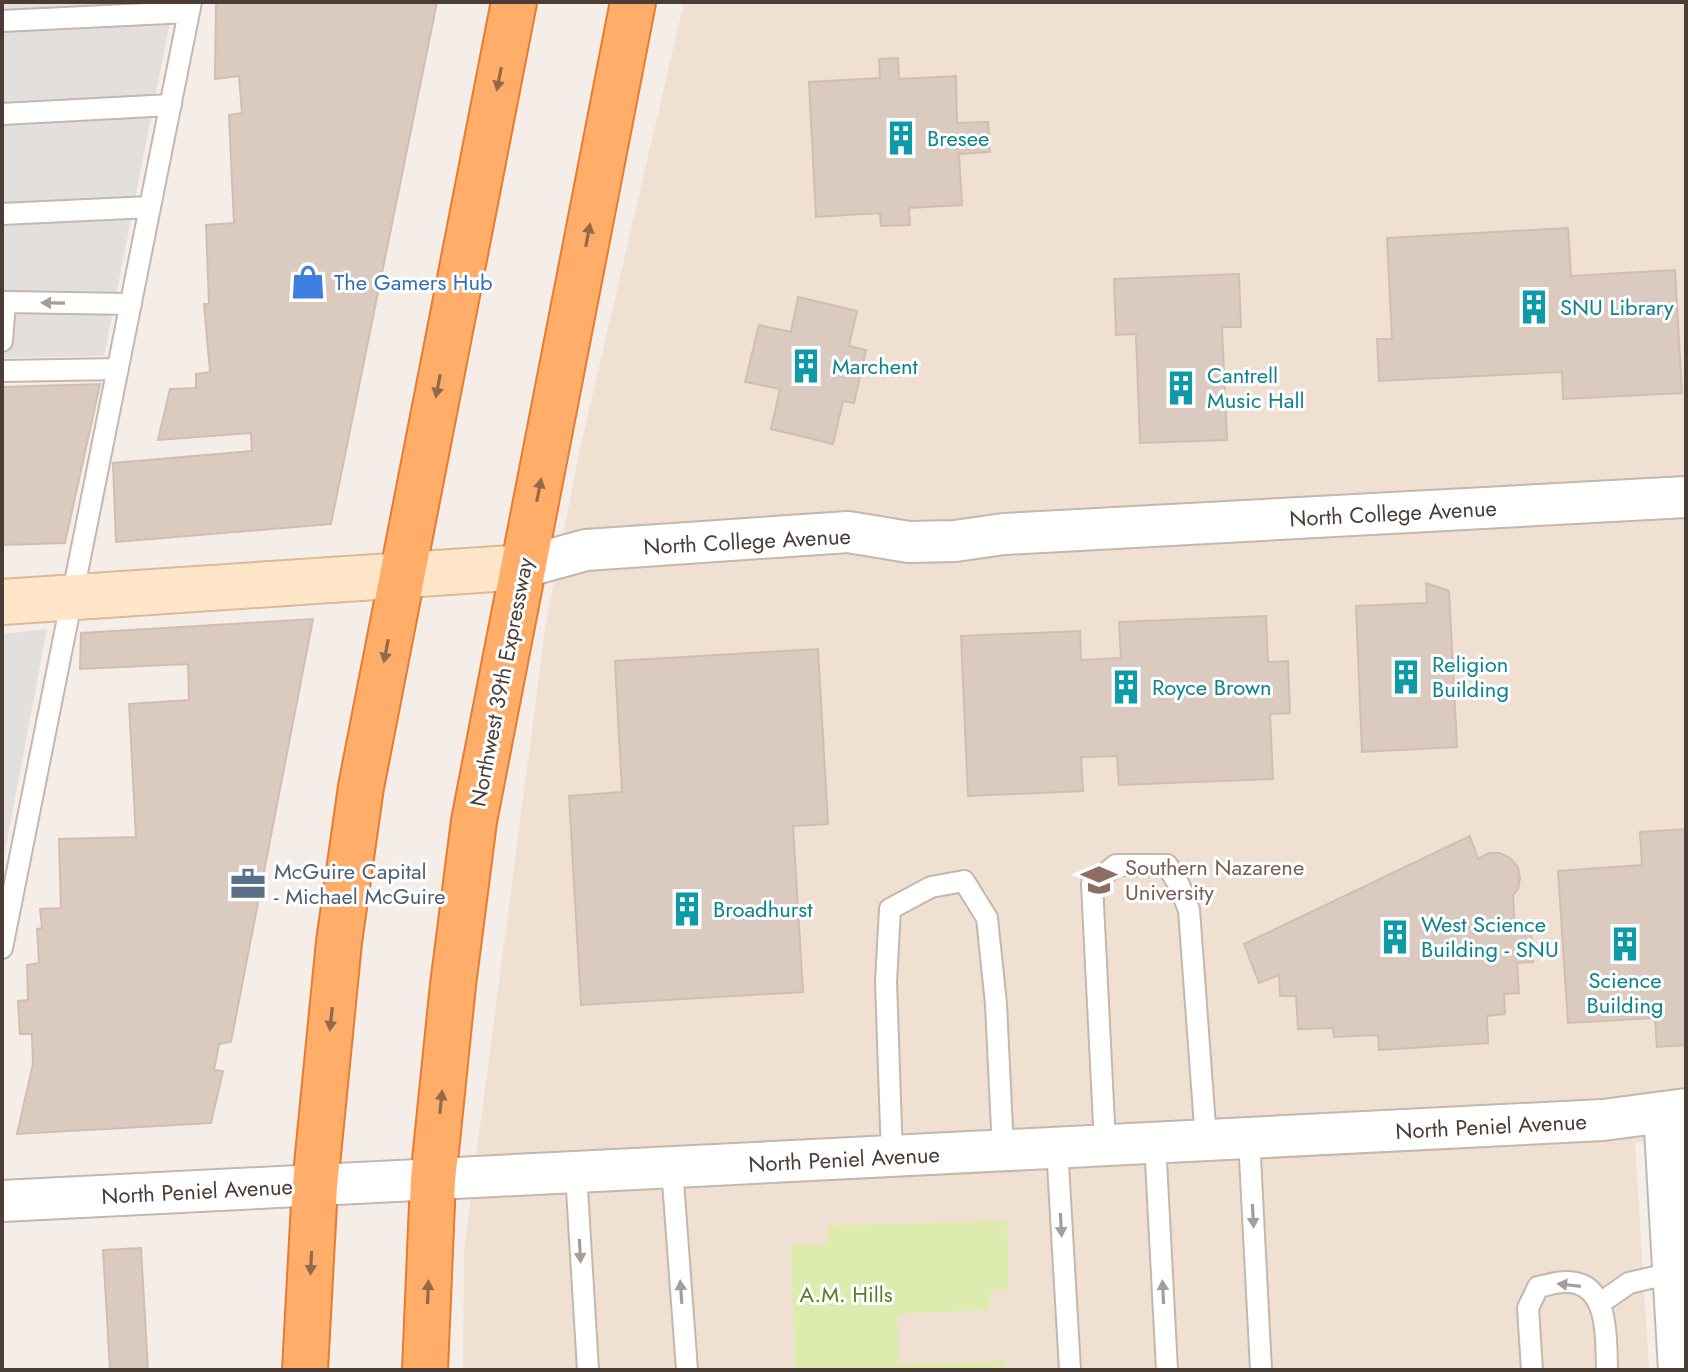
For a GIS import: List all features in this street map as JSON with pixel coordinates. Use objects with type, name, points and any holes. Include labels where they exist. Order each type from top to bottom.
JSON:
[{"type":"highway","points":[[305,1370],[315,1185],[339,942],[359,802],[514,2]]},
{"type":"highway","name":"Northwest 39th Expressway","points":[[425,1370],[433,1180],[474,821],[633,2]]},
{"type":"street","name":"North College Avenue","points":[[2,602],[524,567],[586,550],[848,532],[909,542],[955,541],[1004,534],[1686,497]]},
{"type":"street","name":"North Peniel Avenue","points":[[2,1201],[1603,1120],[1675,1111]]},
{"type":"street","points":[[1675,1111],[1672,1273],[1679,1370]]},
{"type":"lane","points":[[2,21],[190,7],[73,597],[11,857],[2,948]]},
{"type":"lane","points":[[2,114],[171,105]]},
{"type":"lane","points":[[2,214],[150,207]]},
{"type":"lane","points":[[2,341],[5,302],[131,304]]},
{"type":"lane","points":[[2,371],[118,369]]},
{"type":"lane","points":[[1105,1144],[1092,884],[1116,865],[1167,865],[1189,910],[1206,1140]]},
{"type":"lane","points":[[892,1157],[886,982],[890,909],[931,887],[964,881],[987,918],[996,1004],[1003,1150]]},
{"type":"lane","points":[[1249,1138],[1261,1370]]},
{"type":"lane","points":[[1155,1142],[1167,1370]]},
{"type":"lane","points":[[1057,1147],[1070,1370]]},
{"type":"lane","points":[[672,1168],[687,1370]]},
{"type":"lane","points":[[576,1173],[588,1370]]},
{"type":"lane","points":[[1599,1304],[1629,1283],[1672,1273]]},
{"type":"lane","points":[[1532,1370],[1528,1308],[1538,1287],[1572,1281],[1590,1290],[1599,1304],[1606,1329],[1607,1370]]},
{"type":"shaded area","points":[[2,2],[174,2],[104,356],[2,358]]},
{"type":"shaded area","name":"Southern Nazarene University","points":[[684,2],[1686,2],[1686,1136],[1635,1143],[1649,1370],[463,1370],[464,1249],[546,623],[579,453]]},
{"type":"shaded area","points":[[47,629],[2,868],[2,634]]},
{"type":"green space","name":"A.M. Hills","points":[[1007,1220],[1009,1290],[990,1291],[990,1310],[897,1314],[899,1365],[1006,1361],[1006,1370],[795,1370],[791,1245],[828,1244],[828,1226]]},
{"type":"building","points":[[216,2],[437,2],[331,524],[116,542],[113,463],[252,451],[251,433],[158,440],[170,389],[196,388],[196,374],[210,372],[204,304],[209,304],[206,225],[234,223],[229,115],[242,113],[239,76],[215,79]]},
{"type":"building","name":"Bresee","points":[[898,58],[899,79],[956,76],[957,123],[988,122],[990,152],[959,154],[962,205],[909,208],[910,225],[881,226],[880,213],[816,217],[809,82],[880,78],[879,59]]},
{"type":"building","name":"SNU Library","points":[[1568,228],[1571,276],[1675,270],[1682,393],[1563,399],[1562,372],[1379,381],[1377,339],[1392,339],[1387,238]]},
{"type":"building","name":"Cantrell Music Hall","points":[[1239,274],[1241,327],[1222,327],[1227,440],[1140,443],[1136,334],[1116,335],[1114,279]]},
{"type":"building","name":"Marchent","points":[[798,297],[857,311],[849,346],[866,350],[854,403],[843,401],[833,444],[771,429],[780,389],[745,382],[759,325],[791,332]]},
{"type":"building","points":[[100,384],[65,543],[2,545],[2,387]]},
{"type":"building","name":"Religion Building","points":[[1426,583],[1449,591],[1457,747],[1362,752],[1356,606],[1427,603]]},
{"type":"building","name":"Royce Brown","points":[[1266,616],[1268,662],[1288,661],[1290,713],[1270,714],[1273,779],[1119,785],[1117,756],[1081,757],[1083,791],[968,796],[961,636],[1080,631],[1081,660],[1121,658],[1119,622]]},
{"type":"building","points":[[313,619],[231,1042],[219,1044],[214,1070],[223,1071],[211,1123],[17,1134],[33,1064],[32,1034],[20,1034],[18,1001],[28,1000],[27,965],[39,963],[37,929],[42,928],[40,909],[61,908],[59,839],[136,837],[129,704],[189,700],[188,664],[80,669],[81,633]]},
{"type":"building","name":"Broadhurst","points":[[818,649],[828,824],[793,826],[803,992],[581,1005],[569,796],[622,792],[615,661]]},
{"type":"building","name":"Science Building","points":[[1686,829],[1686,1045],[1657,1047],[1655,1018],[1568,1023],[1558,871],[1642,865],[1640,832]]},
{"type":"building","name":"West Science Building - SNU","points":[[1470,836],[1478,859],[1489,853],[1500,853],[1518,867],[1520,878],[1513,895],[1515,930],[1531,930],[1533,962],[1517,963],[1519,993],[1504,994],[1505,1014],[1487,1016],[1488,1043],[1379,1050],[1378,1035],[1334,1037],[1333,1028],[1298,1029],[1296,996],[1280,996],[1279,975],[1259,983],[1244,944]]},
{"type":"building","points":[[141,1248],[148,1370],[110,1370],[103,1250]]},
{"type":"place","name":"Bresee","points":[[901,138]]},
{"type":"place","name":"The Gamers Hub","points":[[308,282]]},
{"type":"place","name":"SNU Library","points":[[1534,307]]},
{"type":"place","name":"Marchent","points":[[806,366]]},
{"type":"place","name":"Cantrell Music Hall","points":[[1181,388]]},
{"type":"place","name":"Religion Building","points":[[1406,677]]},
{"type":"place","name":"Royce Brown","points":[[1126,687]]},
{"type":"place","name":"Southern Nazarene University","points":[[1099,880]]},
{"type":"place","name":"McGuire Capital - Michael McGuire","points":[[248,884]]},
{"type":"place","name":"Broadhurst","points":[[687,909]]},
{"type":"place","name":"West Science Building - SNU","points":[[1395,937]]},
{"type":"place","name":"Science Building","points":[[1625,944]]}]
